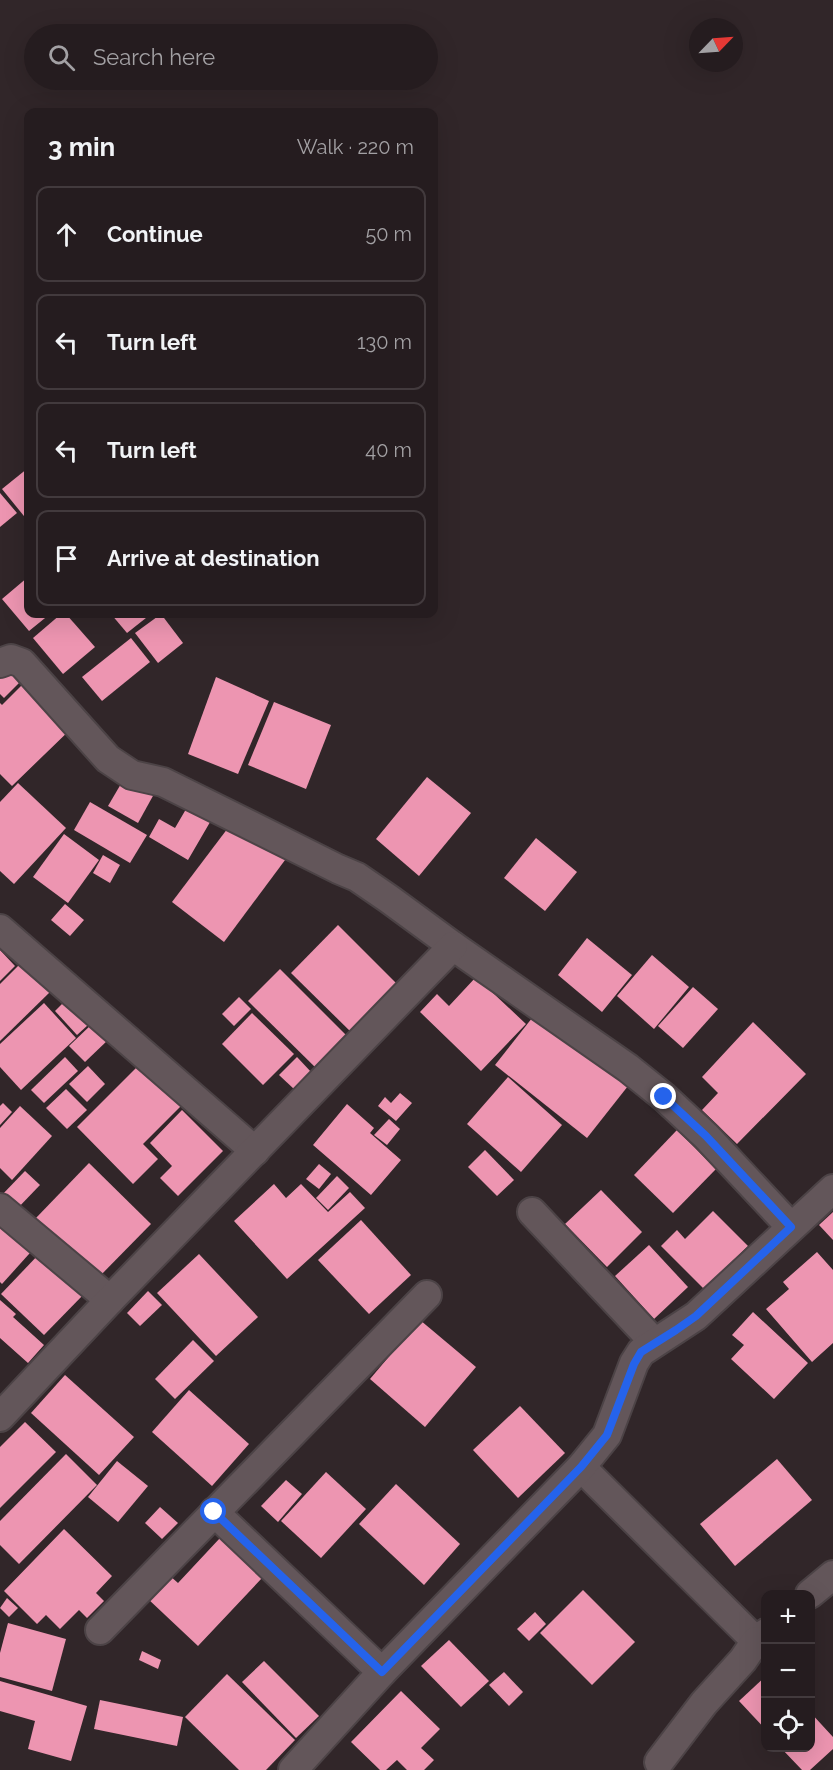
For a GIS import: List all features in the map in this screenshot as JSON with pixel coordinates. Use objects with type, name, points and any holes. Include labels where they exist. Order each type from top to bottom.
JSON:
[{"type":"street","points":[[0,663],[10,658],[22,663],[108,759],[132,775],[163,782],[357,877],[628,1068],[706,1136],[791,1227]]},
{"type":"street","points":[[0,929],[255,1151]]},
{"type":"street","points":[[0,1417],[110,1300],[453,946]]},
{"type":"street","points":[[293,1770],[382,1672],[581,1467],[607,1435],[634,1364],[641,1352],[696,1316],[833,1189]]},
{"type":"street","points":[[0,1208],[110,1300]]},
{"type":"street","points":[[532,1212],[654,1342]]},
{"type":"street","points":[[100,1630],[427,1295]]},
{"type":"street","points":[[581,1467],[761,1637],[704,1703],[660,1762]]},
{"type":"street","points":[[214,1512],[382,1672]]},
{"type":"street","points":[[815,1590],[833,1575]]},
{"type":"building","points":[[24,471],[24,516],[2,489]]},
{"type":"building","points":[[0,493],[17,513],[0,527]]},
{"type":"building","points":[[24,580],[24,618],[45,618],[29,631],[2,599]]},
{"type":"building","points":[[56,618],[70,618],[95,647],[63,674],[33,638]]},
{"type":"building","points":[[114,618],[146,618],[127,633]]},
{"type":"building","points":[[156,618],[164,618],[183,643],[158,663],[135,633]]},
{"type":"building","points":[[131,638],[150,662],[102,701],[82,677]]},
{"type":"building","points":[[10,663],[24,678],[4,698],[0,694],[0,673]]},
{"type":"building","points":[[30,677],[76,724],[12,786],[0,774],[0,703],[2,705]]},
{"type":"building","points":[[216,677],[269,701],[238,774],[188,754]]},
{"type":"building","points":[[274,702],[331,725],[306,789],[248,765]]},
{"type":"building","points":[[125,777],[154,794],[138,823],[108,806]]},
{"type":"building","points":[[427,777],[471,813],[419,876],[376,839]]},
{"type":"building","points":[[18,783],[66,828],[14,884],[0,871],[0,802]]},
{"type":"building","points":[[90,802],[147,835],[130,863],[74,830]]},
{"type":"building","points":[[189,804],[213,817],[188,860],[149,837],[159,819],[175,828]]},
{"type":"building","points":[[234,820],[291,852],[224,942],[172,902]]},
{"type":"building","points":[[64,834],[99,860],[68,903],[33,877]]},
{"type":"building","points":[[536,838],[577,872],[545,911],[504,878]]},
{"type":"building","points":[[103,855],[120,865],[110,883],[93,873]]},
{"type":"building","points":[[65,904],[84,920],[70,936],[51,920]]},
{"type":"building","points":[[338,925],[401,988],[354,1035],[291,973]]},
{"type":"building","points":[[587,938],[632,975],[602,1012],[558,975]]},
{"type":"building","points":[[0,950],[15,966],[0,981]]},
{"type":"building","points":[[652,955],[689,987],[654,1029],[617,996]]},
{"type":"building","points":[[21,963],[50,992],[0,1041],[0,984]]},
{"type":"building","points":[[280,969],[350,1039],[319,1071],[248,1001]]},
{"type":"building","points":[[476,977],[526,1024],[481,1071],[420,1012],[437,994],[449,1006]]},
{"type":"building","points":[[693,987],[718,1009],[683,1048],[658,1026]]},
{"type":"building","points":[[239,997],[251,1009],[234,1026],[222,1014]]},
{"type":"building","points":[[65,1001],[88,1025],[77,1035],[55,1011]]},
{"type":"building","points":[[44,1003],[76,1038],[21,1090],[0,1067],[0,1044]]},
{"type":"building","points":[[252,1013],[294,1054],[263,1085],[222,1044]]},
{"type":"building","points":[[536,1013],[628,1086],[587,1138],[495,1065]]},
{"type":"building","points":[[753,1022],[806,1074],[737,1144],[702,1110],[718,1093],[702,1077]]},
{"type":"building","points":[[93,1023],[109,1039],[85,1062],[69,1046]]},
{"type":"building","points":[[65,1057],[78,1071],[44,1103],[31,1090]]},
{"type":"building","points":[[297,1057],[312,1073],[295,1090],[279,1075]]},
{"type":"building","points":[[142,1062],[183,1104],[143,1144],[158,1159],[133,1184],[77,1127]]},
{"type":"building","points":[[88,1066],[105,1084],[87,1102],[69,1084]]},
{"type":"building","points":[[508,1077],[562,1125],[521,1172],[467,1124]]},
{"type":"building","points":[[66,1089],[87,1110],[67,1129],[46,1108]]},
{"type":"building","points":[[400,1093],[412,1103],[396,1121],[378,1106],[385,1097],[391,1103]]},
{"type":"building","points":[[3,1103],[12,1112],[0,1125],[0,1106]]},
{"type":"building","points":[[347,1104],[374,1128],[370,1133],[401,1160],[371,1195],[313,1145]]},
{"type":"building","points":[[20,1106],[52,1136],[12,1180],[0,1168],[0,1128]]},
{"type":"building","points":[[182,1110],[223,1151],[178,1196],[160,1178],[172,1166],[150,1143]]},
{"type":"building","points":[[389,1119],[400,1129],[387,1145],[374,1135]]},
{"type":"building","points":[[677,1130],[716,1169],[673,1213],[634,1175]]},
{"type":"building","points":[[485,1150],[514,1180],[497,1196],[468,1167]]},
{"type":"building","points":[[89,1163],[151,1224],[97,1279],[35,1219]]},
{"type":"building","points":[[319,1164],[331,1174],[319,1189],[306,1179]]},
{"type":"building","points":[[25,1171],[40,1185],[15,1211],[0,1197]]},
{"type":"building","points":[[337,1176],[349,1188],[328,1210],[316,1198]]},
{"type":"building","points":[[274,1184],[286,1198],[301,1184],[328,1212],[350,1192],[365,1208],[287,1279],[234,1221]]},
{"type":"building","points":[[601,1190],[642,1232],[607,1267],[565,1224]]},
{"type":"building","points":[[713,1211],[748,1246],[704,1289],[661,1246],[677,1230],[685,1239]]},
{"type":"building","points":[[833,1212],[833,1240],[819,1225]]},
{"type":"building","points":[[361,1220],[411,1275],[369,1314],[318,1260]]},
{"type":"building","points":[[0,1223],[38,1244],[2,1284],[0,1282]]},
{"type":"building","points":[[649,1245],[688,1287],[654,1319],[615,1276]]},
{"type":"building","points":[[41,1252],[85,1293],[44,1335],[1,1294]]},
{"type":"building","points":[[817,1252],[833,1270],[833,1343],[812,1362],[766,1309],[789,1289],[783,1282]]},
{"type":"building","points":[[199,1254],[258,1317],[216,1356],[157,1293]]},
{"type":"building","points":[[148,1291],[162,1305],[140,1326],[127,1313]]},
{"type":"building","points":[[0,1300],[16,1314],[13,1317],[44,1345],[28,1363],[0,1338]]},
{"type":"building","points":[[753,1312],[808,1363],[774,1399],[731,1359],[744,1345],[732,1335]]},
{"type":"building","points":[[420,1320],[476,1367],[425,1427],[370,1379]]},
{"type":"building","points":[[193,1340],[214,1361],[175,1399],[155,1379]]},
{"type":"building","points":[[65,1375],[134,1437],[99,1475],[31,1413]]},
{"type":"building","points":[[189,1390],[249,1444],[212,1486],[152,1432]]},
{"type":"building","points":[[520,1406],[565,1453],[518,1498],[473,1450]]},
{"type":"building","points":[[25,1422],[56,1452],[0,1508],[0,1447]]},
{"type":"building","points":[[66,1454],[97,1485],[19,1564],[0,1545],[0,1521]]},
{"type":"building","points":[[777,1459],[812,1500],[735,1566],[700,1524]]},
{"type":"building","points":[[117,1461],[148,1486],[118,1522],[88,1497]]},
{"type":"building","points":[[326,1472],[366,1509],[321,1558],[281,1521]]},
{"type":"building","points":[[286,1480],[302,1494],[278,1522],[261,1506]]},
{"type":"building","points":[[396,1484],[460,1544],[424,1585],[359,1524]]},
{"type":"building","points":[[160,1507],[178,1523],[162,1539],[145,1523]]},
{"type":"building","points":[[64,1529],[112,1576],[96,1593],[104,1601],[87,1618],[79,1610],[60,1629],[46,1615],[37,1624],[4,1591]]},
{"type":"building","points":[[220,1538],[262,1578],[198,1646],[147,1598],[169,1575],[178,1583]]},
{"type":"building","points":[[583,1590],[635,1642],[592,1685],[540,1633]]},
{"type":"building","points":[[7,1598],[18,1608],[9,1617],[0,1608]]},
{"type":"building","points":[[535,1612],[546,1624],[529,1641],[517,1629]]},
{"type":"building","points":[[8,1623],[66,1639],[52,1691],[0,1677],[0,1653]]},
{"type":"building","points":[[449,1640],[489,1681],[461,1707],[421,1666]]},
{"type":"building","points":[[142,1651],[161,1660],[158,1669],[139,1660]]},
{"type":"building","points":[[264,1661],[319,1716],[296,1738],[242,1682]]},
{"type":"building","points":[[504,1672],[523,1692],[509,1706],[489,1685]]},
{"type":"building","points":[[227,1674],[295,1740],[266,1770],[239,1770],[185,1717]]},
{"type":"building","points":[[0,1681],[87,1706],[71,1761],[28,1749],[35,1721],[0,1711]]},
{"type":"building","points":[[761,1681],[761,1725],[739,1701]]},
{"type":"building","points":[[401,1691],[440,1729],[421,1748],[434,1760],[424,1770],[407,1770],[397,1760],[386,1770],[380,1770],[351,1742]]},
{"type":"building","points":[[100,1700],[183,1717],[177,1746],[94,1729]]},
{"type":"building","points":[[815,1717],[833,1737],[833,1749],[810,1770],[802,1770],[785,1752],[815,1752]]},
{"type":"route","points":[[214,1512],[382,1672],[581,1467],[607,1435],[634,1364],[641,1352],[696,1316],[791,1227],[706,1136],[664,1097]]}]
